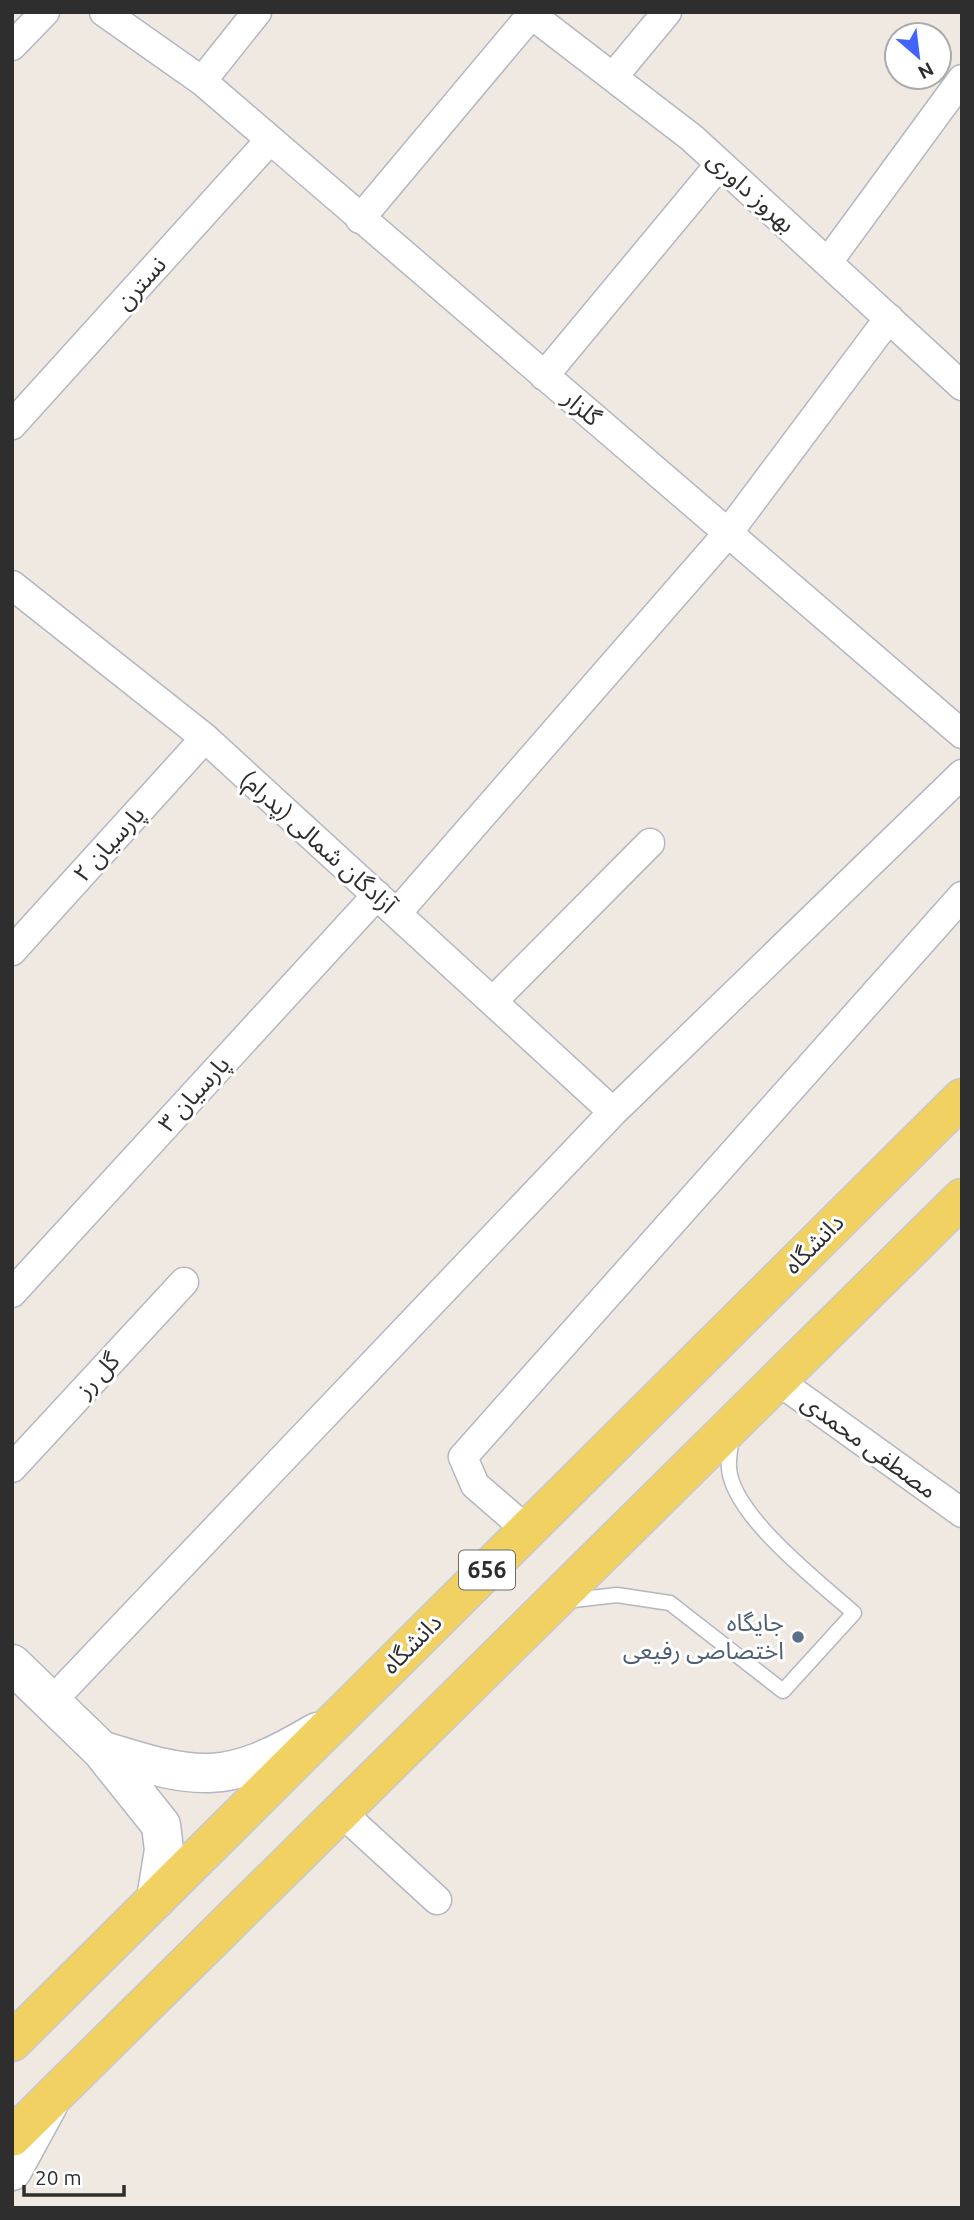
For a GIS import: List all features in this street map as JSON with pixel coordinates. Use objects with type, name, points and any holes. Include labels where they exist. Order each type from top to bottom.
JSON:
[{"type":"main road","name":"دانشگاه","points":[[12,2042],[962,1098]]},
{"type":"main road","name":"656","points":[[12,2137],[962,1198]]},
{"type":"street","points":[[12,46],[45,12]]},
{"type":"street","points":[[104,12],[202,82]]},
{"type":"street","points":[[139,12],[202,82]]},
{"type":"street","points":[[202,82],[257,12]]},
{"type":"street","points":[[613,78],[667,12]]},
{"type":"street","points":[[360,219],[530,14]]},
{"type":"street","name":"بهروز داوری","points":[[530,14],[720,164],[962,386]]},
{"type":"street","points":[[828,262],[962,79]]},
{"type":"street","name":"گلزار","points":[[202,82],[962,734]]},
{"type":"street","name":"نسترن","points":[[12,425],[270,140]]},
{"type":"street","points":[[544,376],[720,164]]},
{"type":"street","name":"پارسیان ۳","points":[[12,1293],[387,904],[728,533],[889,318]]},
{"type":"street","name":"آزادگان شمالی (پدرام)","points":[[12,585],[205,738],[613,1112]]},
{"type":"street","name":"پارسیان ۲","points":[[12,951],[205,738]]},
{"type":"street","points":[[51,1702],[613,1112],[962,774]]},
{"type":"street","points":[[493,1001],[650,843]]},
{"type":"street","points":[[527,1530],[475,1485],[463,1457],[962,896]]},
{"type":"street","name":"گل رز","points":[[12,1468],[184,1282]]},
{"type":"street","name":"مصطفی محمدی","points":[[777,1380],[962,1513]]},
{"type":"street","points":[[12,1664],[101,1750],[161,1825],[164,1850],[156,1899]]},
{"type":"street","points":[[101,1750],[170,1772],[211,1775],[250,1766],[334,1722]]},
{"type":"street","points":[[341,1812],[437,1900]]},
{"type":"street","points":[[12,2171],[52,2097]]},
{"type":"lane","points":[[553,1602],[617,1595],[670,1603],[783,1692],[854,1613],[786,1554],[745,1507],[728,1470],[734,1424]]},
{"type":"place","name":"جایگاه اختصاصی رفیعی","points":[[798,1637]]}]
